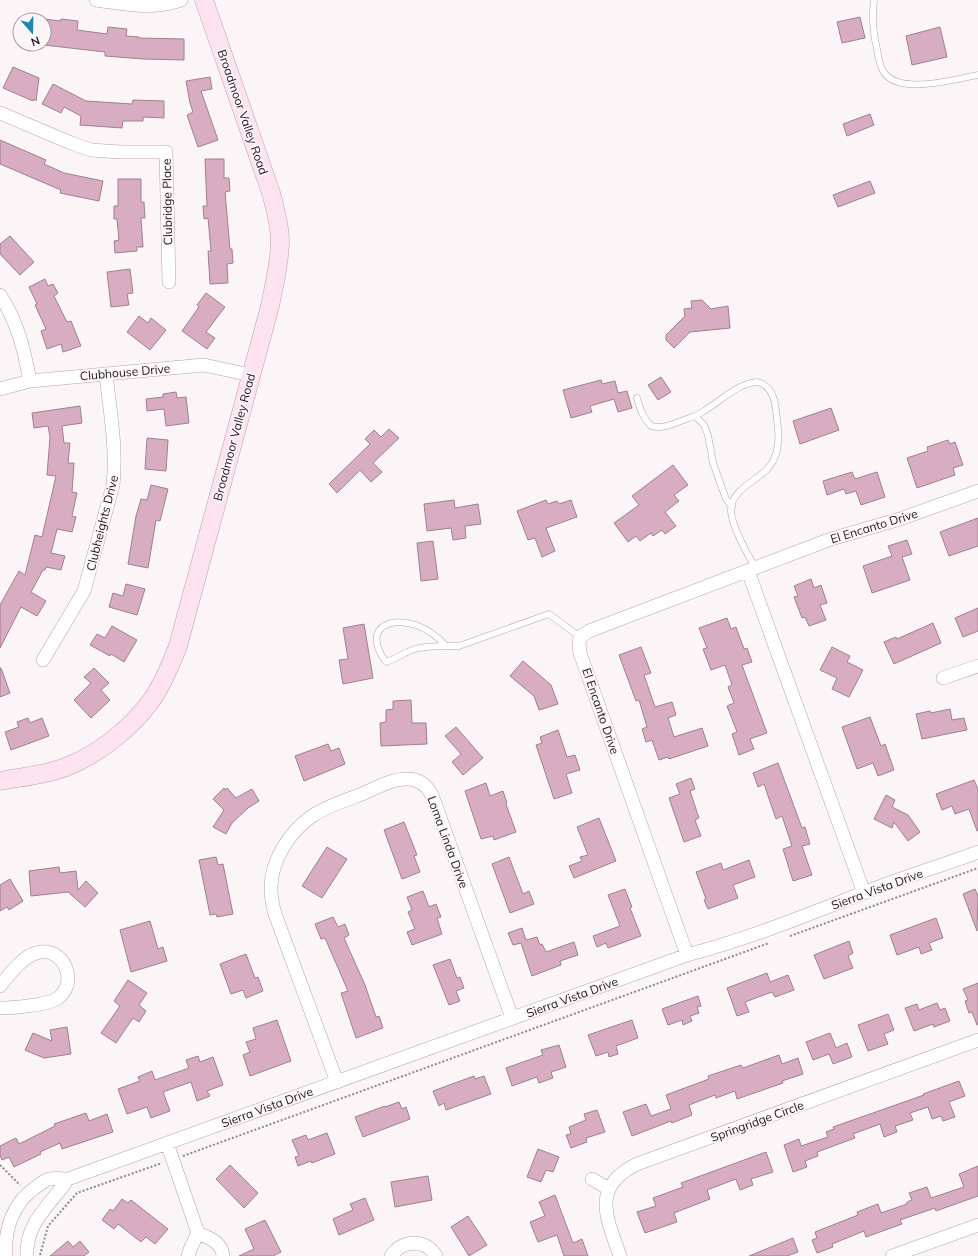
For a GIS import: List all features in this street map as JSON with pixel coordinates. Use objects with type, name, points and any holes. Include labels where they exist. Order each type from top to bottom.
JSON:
[{"type":"street","points":[[96,0],[147,6],[161,5],[181,0]]},
{"type":"street","name":"Broadmoor Valley Road","points":[[0,781],[40,774],[65,767],[88,756],[111,741],[134,721],[152,700],[168,671],[178,646],[250,375],[270,306],[276,275],[280,241],[277,215],[271,193],[204,0]]},
{"type":"street","name":"Clubridge Place","points":[[0,112],[71,143],[92,150],[121,152],[166,152],[169,282]]},
{"type":"street","points":[[0,295],[15,321],[24,352],[30,381]]},
{"type":"street","name":"Clubhouse Drive","points":[[0,389],[30,381],[204,365],[250,375]]},
{"type":"street","name":"Clubheights Drive","points":[[43,660],[84,591],[113,485],[115,468],[114,452],[106,375]]},
{"type":"street","name":"El Encanto Drive","points":[[687,955],[580,653],[580,637],[589,631],[831,539],[900,520],[978,490]]},
{"type":"street","points":[[752,570],[864,893]]},
{"type":"street","points":[[944,678],[978,666]]},
{"type":"street","name":"Loma Linda Drive","points":[[337,1082],[275,914],[271,890],[273,873],[277,861],[288,840],[313,816],[327,808],[394,781],[410,779],[418,781],[428,789],[432,795],[512,1018]]},
{"type":"street","name":"Sierra Vista Drive","points":[[68,1180],[512,1018],[687,955],[714,948],[774,927],[978,852]]},
{"type":"street","points":[[0,986],[26,957],[42,952],[50,952],[62,961],[67,968],[69,977],[68,984],[64,991],[54,1000],[45,1003],[0,1008]]},
{"type":"street","name":"Springridge Circle","points":[[620,1256],[608,1222],[605,1207],[609,1189],[627,1169],[637,1164],[978,1040]]},
{"type":"street","points":[[166,1143],[198,1233],[188,1256]]},
{"type":"street","points":[[6,1256],[6,1240],[10,1221],[15,1209],[28,1193],[49,1179],[68,1180]]},
{"type":"street","points":[[592,1179],[609,1189]]},
{"type":"street","points":[[27,1256],[28,1240],[35,1222],[45,1207],[60,1192],[68,1180]]},
{"type":"street","points":[[892,1256],[978,1225]]},
{"type":"street","points":[[198,1233],[214,1240],[219,1244],[223,1251],[223,1256]]},
{"type":"street","points":[[391,1256],[396,1249],[404,1244],[414,1243],[425,1244],[436,1256]]},
{"type":"lane","points":[[874,0],[874,36],[880,64],[885,75],[898,82],[916,85],[978,75]]},
{"type":"lane","points":[[638,398],[640,410],[644,418],[651,426],[668,426],[695,416],[744,385],[752,382],[762,383],[767,387],[773,396],[778,427],[778,445],[774,460],[769,467],[741,491],[733,501],[731,510],[735,527],[749,557],[752,570]]},
{"type":"lane","points":[[695,416],[704,425],[708,435],[713,463],[726,499],[732,506]]},
{"type":"lane","points":[[446,646],[438,637],[417,626],[400,622],[387,624],[381,627],[378,633],[377,642],[382,657],[386,662],[413,650],[427,646],[446,646],[459,646],[549,614],[580,637]]},
{"type":"path","points":[[790,936],[978,868]]},
{"type":"path","points":[[40,1256],[48,1226],[77,1193],[172,1160],[775,941]]},
{"type":"path","points":[[0,1165],[28,1193]]},
{"type":"building","points":[[860,17],[865,38],[842,43],[837,22]]},
{"type":"building","points":[[61,19],[78,21],[77,30],[107,34],[108,27],[127,29],[126,36],[139,38],[184,39],[184,60],[105,56],[105,52],[52,46],[52,20],[61,21]]},
{"type":"building","points":[[940,27],[947,57],[912,65],[906,36]]},
{"type":"building","points":[[13,67],[39,78],[36,101],[3,88]]},
{"type":"building","points":[[210,77],[212,89],[201,91],[218,140],[198,147],[187,115],[193,112],[186,81]]},
{"type":"building","points":[[53,84],[86,101],[132,104],[133,100],[164,101],[164,118],[143,117],[143,121],[123,121],[122,128],[80,125],[81,116],[64,107],[61,113],[42,104]]},
{"type":"building","points":[[870,114],[874,125],[847,136],[843,124]]},
{"type":"building","points":[[0,140],[46,160],[44,164],[64,173],[103,181],[99,201],[60,193],[61,190],[0,164]]},
{"type":"building","points":[[205,159],[224,159],[224,178],[229,178],[230,191],[225,192],[230,249],[232,249],[233,263],[227,264],[228,283],[210,284],[208,251],[211,251],[208,218],[204,219],[203,206],[207,206]]},
{"type":"building","points":[[118,179],[141,179],[141,202],[144,202],[145,218],[141,218],[143,247],[137,247],[137,251],[115,253],[114,241],[119,240],[117,219],[114,219],[114,206],[118,206]]},
{"type":"building","points":[[870,181],[875,193],[838,207],[833,195]]},
{"type":"building","points":[[10,236],[34,262],[20,275],[0,254],[0,244]]},
{"type":"building","points":[[130,269],[133,293],[127,294],[129,305],[111,307],[107,272]]},
{"type":"building","points":[[45,279],[48,286],[53,284],[58,293],[54,296],[67,322],[71,321],[81,346],[63,352],[61,344],[47,349],[41,331],[46,329],[29,287]]},
{"type":"building","points":[[206,293],[225,307],[206,332],[215,338],[207,349],[182,331],[199,307],[197,305]]},
{"type":"building","points":[[702,300],[711,309],[728,306],[730,328],[690,332],[674,348],[666,340],[666,335],[685,316],[684,309],[692,308],[691,301]]},
{"type":"building","points":[[139,316],[148,323],[151,318],[166,330],[150,350],[127,332]]},
{"type":"building","points":[[661,377],[671,392],[658,400],[648,385]]},
{"type":"building","points":[[601,380],[602,384],[615,381],[618,393],[627,391],[632,408],[618,412],[614,399],[590,406],[592,412],[571,418],[563,390]]},
{"type":"building","points":[[176,392],[177,398],[186,397],[189,423],[166,426],[164,409],[147,411],[146,399],[163,397],[163,394]]},
{"type":"building","points":[[80,406],[82,423],[62,426],[64,443],[70,443],[68,463],[74,463],[72,492],[77,493],[72,516],[76,517],[72,532],[57,529],[51,553],[65,556],[61,570],[46,567],[45,570],[43,570],[31,592],[46,601],[37,616],[21,607],[0,648],[0,605],[19,571],[25,575],[35,535],[42,537],[56,476],[47,475],[50,437],[48,426],[34,428],[32,413]]},
{"type":"building","points":[[831,408],[839,430],[800,444],[793,421]]},
{"type":"building","points":[[389,429],[399,438],[373,463],[382,472],[371,482],[360,470],[337,493],[329,484],[370,444],[365,439],[374,430],[381,437]]},
{"type":"building","points":[[147,438],[168,440],[166,471],[145,469]]},
{"type":"building","points":[[948,440],[950,444],[955,442],[963,465],[953,468],[955,475],[917,488],[907,458],[928,451],[927,447]]},
{"type":"building","points":[[673,465],[688,485],[674,495],[679,501],[665,512],[676,526],[665,534],[662,530],[653,536],[651,533],[640,541],[636,536],[628,542],[614,523],[639,505],[632,496]]},
{"type":"building","points":[[852,472],[855,479],[877,472],[885,497],[861,505],[856,491],[846,494],[844,489],[827,495],[823,481]]},
{"type":"building","points":[[151,485],[168,489],[160,521],[156,520],[148,568],[128,564],[136,516],[141,499],[147,500]]},
{"type":"building","points":[[454,500],[455,508],[478,504],[481,524],[465,526],[466,538],[453,540],[451,528],[427,531],[424,504]]},
{"type":"building","points":[[546,500],[548,504],[557,501],[559,504],[571,500],[577,517],[546,528],[555,551],[542,557],[535,538],[528,540],[517,511]]},
{"type":"building","points":[[978,518],[978,546],[949,556],[940,532]]},
{"type":"building","points":[[907,540],[912,554],[902,557],[910,580],[872,593],[863,566],[892,556],[888,546]]},
{"type":"building","points":[[433,541],[438,579],[421,581],[417,543]]},
{"type":"building","points":[[811,579],[814,588],[821,585],[827,603],[820,605],[826,620],[809,626],[805,617],[802,618],[794,597],[798,596],[794,586]]},
{"type":"building","points":[[126,584],[145,589],[137,615],[109,607],[113,593],[123,596]]},
{"type":"building","points":[[978,608],[978,631],[963,637],[955,618]]},
{"type":"building","points":[[727,618],[731,629],[736,627],[744,649],[747,648],[752,662],[742,665],[767,733],[750,739],[754,749],[739,755],[732,734],[737,732],[727,706],[734,703],[728,687],[732,685],[725,665],[711,670],[703,649],[707,648],[699,628]]},
{"type":"building","points":[[933,623],[941,643],[894,664],[884,642],[896,637],[897,639]]},
{"type":"building","points":[[364,624],[373,678],[343,684],[339,660],[348,659],[343,628]]},
{"type":"building","points":[[112,626],[137,640],[124,662],[111,654],[110,656],[90,645],[97,634],[105,638]]},
{"type":"building","points":[[641,647],[651,673],[644,675],[655,707],[672,702],[676,715],[668,718],[674,737],[702,728],[708,746],[669,759],[668,757],[659,760],[652,740],[646,742],[642,729],[647,727],[639,700],[636,701],[619,655]]},
{"type":"building","points":[[832,647],[850,656],[847,662],[863,670],[849,697],[832,689],[837,678],[820,670]]},
{"type":"building","points":[[523,661],[551,685],[558,704],[539,710],[534,696],[510,676]]},
{"type":"building","points":[[0,668],[10,693],[0,697]]},
{"type":"building","points":[[94,668],[109,683],[101,690],[110,700],[91,718],[74,700],[91,683],[84,677]]},
{"type":"building","points":[[411,700],[412,723],[426,723],[427,744],[381,746],[380,723],[386,722],[386,710],[393,709],[393,701]]},
{"type":"building","points":[[950,709],[952,720],[964,718],[967,730],[922,739],[916,714]]},
{"type":"building","points":[[870,717],[881,746],[885,744],[894,770],[878,776],[873,763],[857,769],[842,727]]},
{"type":"building","points":[[28,718],[30,723],[42,718],[49,736],[11,750],[5,732],[19,727],[17,722]]},
{"type":"building","points":[[456,727],[483,758],[463,775],[452,762],[461,754],[445,736]]},
{"type":"building","points":[[558,730],[567,757],[575,755],[580,770],[566,774],[572,793],[554,799],[536,745],[542,743],[540,737]]},
{"type":"building","points":[[328,744],[331,751],[339,748],[345,764],[304,781],[295,756]]},
{"type":"building","points":[[778,763],[802,828],[805,827],[810,844],[802,846],[812,875],[793,881],[783,849],[792,846],[782,816],[776,819],[764,784],[758,787],[753,773]]},
{"type":"building","points":[[691,778],[695,789],[690,791],[699,818],[695,820],[701,836],[684,842],[669,798],[680,794],[676,784]]},
{"type":"building","points":[[974,780],[978,789],[978,831],[969,809],[955,814],[952,806],[942,810],[936,794]]},
{"type":"building","points":[[486,783],[490,796],[503,791],[516,832],[494,840],[493,836],[481,839],[465,791]]},
{"type":"building","points":[[224,788],[225,790],[227,788],[236,798],[252,789],[259,801],[248,808],[232,823],[226,834],[213,827],[224,810],[213,799]]},
{"type":"building","points":[[886,795],[895,800],[892,807],[908,815],[920,832],[908,841],[894,822],[892,828],[874,819]]},
{"type":"building","points":[[599,818],[616,861],[574,878],[569,866],[582,861],[580,857],[588,855],[577,827]]},
{"type":"building","points":[[404,822],[417,855],[414,856],[420,872],[402,879],[384,830]]},
{"type":"building","points":[[327,847],[347,859],[322,898],[302,886]]},
{"type":"building","points":[[216,857],[218,865],[223,864],[233,914],[217,917],[216,914],[210,915],[199,860]]},
{"type":"building","points":[[509,857],[523,894],[529,891],[534,904],[510,913],[492,864]]},
{"type":"building","points":[[749,860],[755,877],[733,885],[738,898],[708,909],[696,872],[721,863],[723,870]]},
{"type":"building","points":[[59,867],[60,873],[76,871],[78,890],[86,881],[98,893],[85,907],[68,892],[31,896],[29,871]]},
{"type":"building","points":[[10,879],[23,901],[9,910],[7,907],[0,911],[0,885]]},
{"type":"building","points":[[625,889],[632,907],[630,908],[641,936],[608,948],[606,943],[597,947],[593,936],[620,926],[608,895]]},
{"type":"building","points":[[975,889],[978,896],[977,931],[963,894]]},
{"type":"building","points":[[423,891],[429,907],[436,904],[441,917],[437,918],[442,934],[412,945],[407,932],[415,929],[408,912],[412,910],[407,897]]},
{"type":"building","points":[[333,917],[338,927],[345,924],[349,935],[344,938],[365,985],[376,1017],[379,1016],[383,1028],[356,1038],[341,993],[348,991],[325,938],[321,939],[315,924]]},
{"type":"building","points":[[936,918],[943,938],[929,943],[932,950],[921,954],[919,947],[897,955],[890,935]]},
{"type":"building","points":[[150,921],[158,949],[163,947],[167,961],[131,972],[120,930]]},
{"type":"building","points":[[522,928],[526,940],[537,937],[540,945],[542,944],[546,952],[574,942],[578,955],[560,961],[561,965],[532,976],[521,943],[513,945],[508,933]]},
{"type":"building","points":[[849,941],[853,953],[848,956],[853,968],[824,979],[814,955]]},
{"type":"building","points":[[246,954],[255,978],[258,977],[263,991],[246,998],[243,990],[231,994],[220,964]]},
{"type":"building","points":[[450,959],[457,978],[460,977],[464,988],[456,991],[460,1001],[449,1005],[433,965]]},
{"type":"building","points":[[767,973],[770,982],[788,975],[794,990],[775,997],[772,992],[745,1002],[749,1012],[737,1016],[727,988]]},
{"type":"building","points":[[128,980],[147,993],[139,1005],[146,1011],[139,1022],[133,1018],[116,1043],[101,1033],[120,1006],[114,1001]]},
{"type":"building","points":[[978,983],[977,1025],[972,1012],[969,1013],[965,1001],[968,1000],[963,989]]},
{"type":"building","points":[[698,996],[701,1006],[697,1007],[699,1013],[690,1016],[692,1021],[683,1025],[682,1020],[668,1025],[662,1009]]},
{"type":"building","points":[[937,1003],[940,1010],[945,1008],[950,1021],[934,1027],[933,1024],[914,1031],[905,1008],[917,1004],[919,1010]]},
{"type":"building","points":[[888,1014],[894,1030],[884,1034],[888,1044],[868,1051],[858,1025]]},
{"type":"building","points":[[277,1020],[291,1061],[250,1076],[243,1055],[250,1052],[246,1042],[256,1039],[253,1028]]},
{"type":"building","points":[[632,1020],[638,1038],[616,1046],[618,1054],[609,1057],[608,1052],[596,1056],[588,1035]]},
{"type":"building","points":[[67,1027],[71,1054],[44,1058],[25,1050],[33,1033],[52,1041],[50,1030]]},
{"type":"building","points":[[830,1033],[836,1048],[847,1043],[852,1057],[833,1064],[829,1054],[813,1060],[806,1042]]},
{"type":"building","points":[[559,1045],[566,1067],[551,1072],[553,1078],[539,1083],[537,1077],[512,1086],[506,1068],[543,1055],[541,1050]]},
{"type":"building","points":[[779,1055],[782,1064],[798,1058],[803,1074],[782,1081],[783,1083],[737,1099],[735,1091],[716,1098],[715,1095],[689,1105],[692,1115],[672,1123],[671,1121],[632,1136],[623,1112],[646,1104],[651,1116],[671,1109],[666,1095],[709,1079],[708,1076],[741,1065],[743,1068]]},
{"type":"building","points":[[198,1056],[200,1062],[213,1057],[223,1085],[207,1091],[210,1096],[197,1101],[191,1082],[163,1092],[170,1111],[151,1118],[147,1107],[127,1114],[118,1089],[140,1081],[138,1077],[152,1071],[155,1080],[189,1068],[186,1060]]},
{"type":"building","points":[[474,1076],[475,1079],[484,1076],[491,1094],[446,1110],[444,1103],[439,1106],[433,1091]]},
{"type":"building","points":[[959,1081],[965,1096],[949,1102],[955,1117],[943,1121],[941,1116],[932,1119],[928,1107],[910,1113],[913,1120],[895,1126],[897,1132],[884,1137],[880,1124],[853,1134],[855,1138],[817,1152],[818,1156],[805,1161],[807,1167],[793,1172],[784,1145],[799,1139],[801,1146],[828,1137],[826,1132],[834,1129],[833,1127]]},
{"type":"building","points":[[399,1102],[402,1109],[406,1107],[410,1119],[363,1137],[355,1117]]},
{"type":"building","points":[[597,1110],[605,1132],[586,1138],[587,1142],[571,1148],[566,1135],[571,1134],[569,1127],[586,1120],[584,1114]]},
{"type":"building","points":[[86,1113],[89,1121],[107,1114],[113,1132],[62,1149],[60,1143],[40,1152],[41,1154],[14,1167],[9,1157],[2,1160],[0,1155],[0,1146],[16,1138],[19,1144],[55,1126],[54,1124]]},
{"type":"building","points":[[327,1133],[335,1154],[312,1163],[311,1161],[298,1166],[295,1157],[299,1156],[292,1140],[306,1135],[308,1140]]},
{"type":"building","points":[[538,1149],[559,1157],[553,1172],[546,1170],[541,1182],[527,1177]]},
{"type":"building","points":[[766,1152],[773,1172],[751,1179],[753,1185],[740,1190],[736,1179],[707,1190],[710,1199],[674,1213],[677,1222],[645,1233],[637,1212],[656,1206],[653,1198],[683,1187],[681,1183]]},
{"type":"building","points":[[230,1165],[258,1193],[244,1208],[216,1179]]},
{"type":"building","points":[[978,1166],[978,1196],[936,1211],[935,1208],[900,1220],[902,1224],[866,1237],[864,1231],[832,1244],[833,1247],[817,1253],[812,1240],[817,1238],[815,1232],[858,1215],[857,1212],[878,1204],[881,1213],[907,1204],[907,1202],[912,1200],[909,1193],[927,1187],[931,1198],[964,1187],[959,1174]]},
{"type":"building","points":[[428,1176],[432,1200],[395,1207],[391,1182]]},
{"type":"building","points":[[555,1195],[573,1243],[582,1239],[588,1256],[564,1256],[557,1235],[538,1242],[530,1222],[545,1216],[539,1202]]},
{"type":"building","points":[[365,1198],[374,1220],[339,1235],[333,1219],[353,1210],[350,1204]]},
{"type":"building","points":[[122,1199],[128,1203],[131,1200],[168,1229],[155,1244],[146,1237],[141,1242],[118,1224],[114,1229],[102,1220],[110,1209],[113,1211]]},
{"type":"building","points":[[468,1216],[487,1245],[469,1256],[451,1227]]},
{"type":"building","points":[[265,1220],[281,1252],[273,1256],[239,1256],[254,1249],[245,1229]]},
{"type":"building","points":[[793,1238],[798,1252],[787,1256],[749,1256]]},
{"type":"building","points":[[68,1241],[73,1247],[80,1241],[89,1252],[84,1256],[50,1256]]}]
